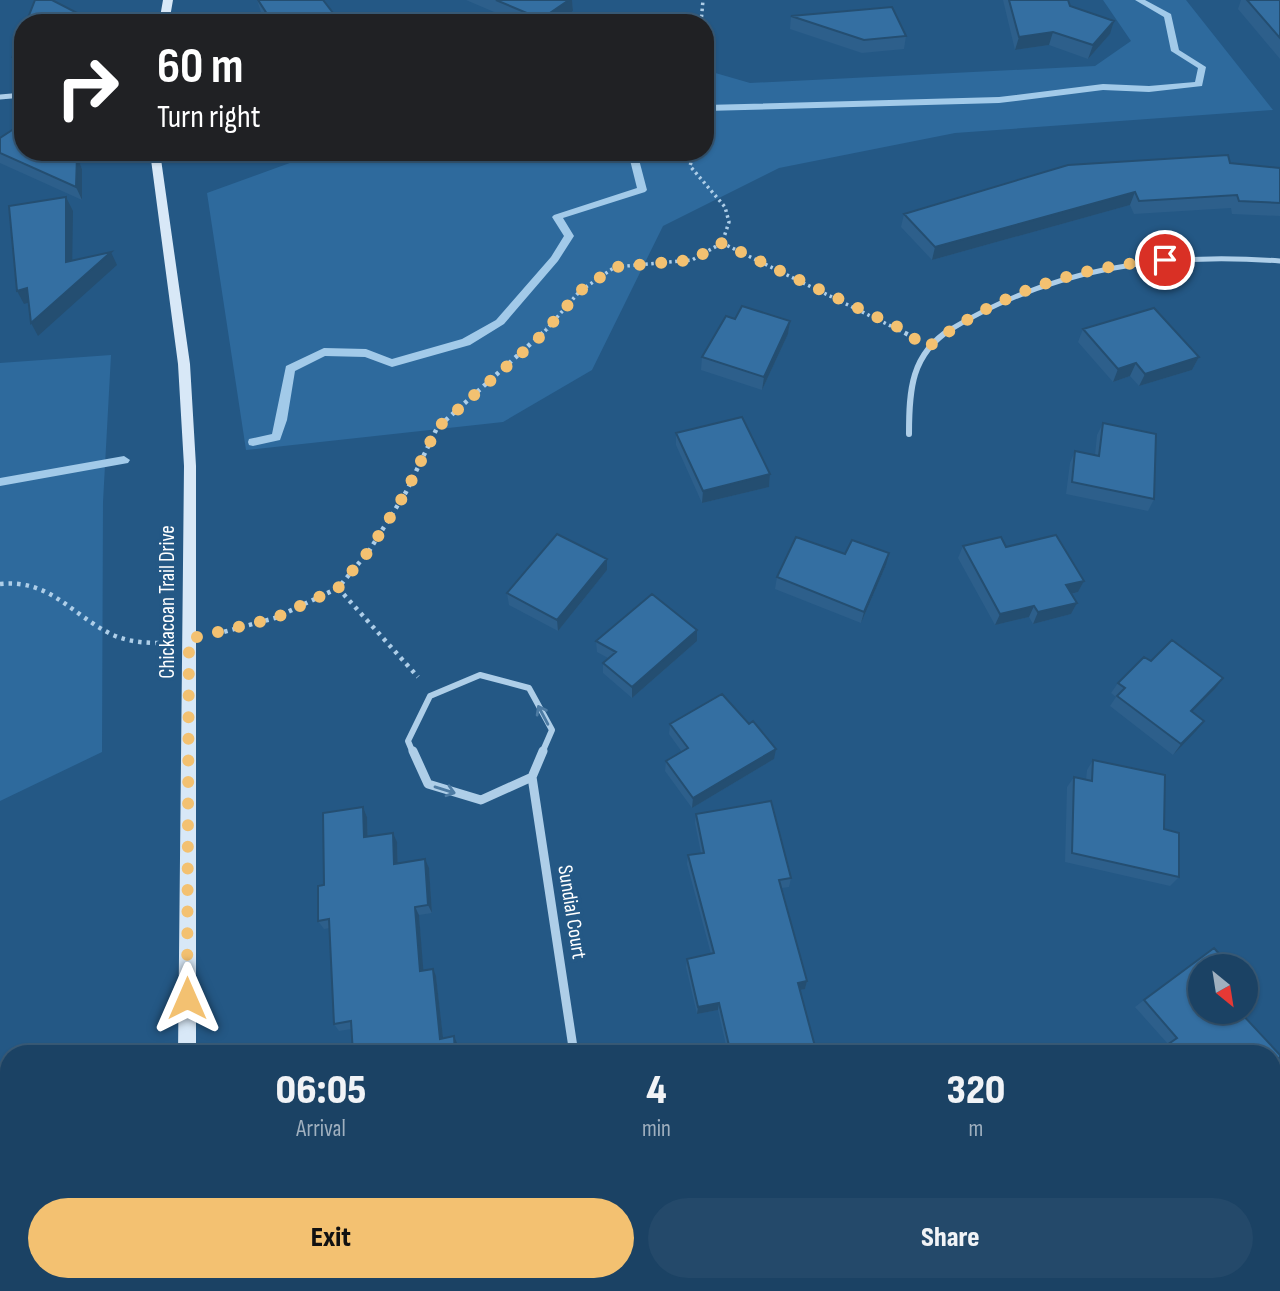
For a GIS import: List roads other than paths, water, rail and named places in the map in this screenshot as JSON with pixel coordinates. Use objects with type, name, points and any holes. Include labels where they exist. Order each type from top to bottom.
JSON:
[{"type":"street","name":"Chickacoan Trail Drive","points":[[156,161],[184,364],[190,466],[187,1045]]},
{"type":"street","points":[[909,434],[908,386],[927,348],[989,306],[1034,287],[1085,271],[1138,262],[1193,257],[1280,261]]},
{"type":"street","points":[[480,675],[529,688],[552,730],[532,777],[481,800],[428,785],[408,741],[430,696],[480,675]]},
{"type":"street","name":"Sundial Court","points":[[532,777],[573,1045]]},
{"type":"waterway","points":[[714,108],[999,100],[1103,87],[1149,89],[1199,84],[1202,67],[1175,51],[1168,16],[1139,0]]},
{"type":"waterway","points":[[253,442],[276,437],[290,369],[324,352],[366,353],[392,363],[466,342],[500,322],[555,259],[569,236],[557,217],[642,190],[634,161]]},
{"type":"waterway","points":[[0,482],[124,460]]}]
